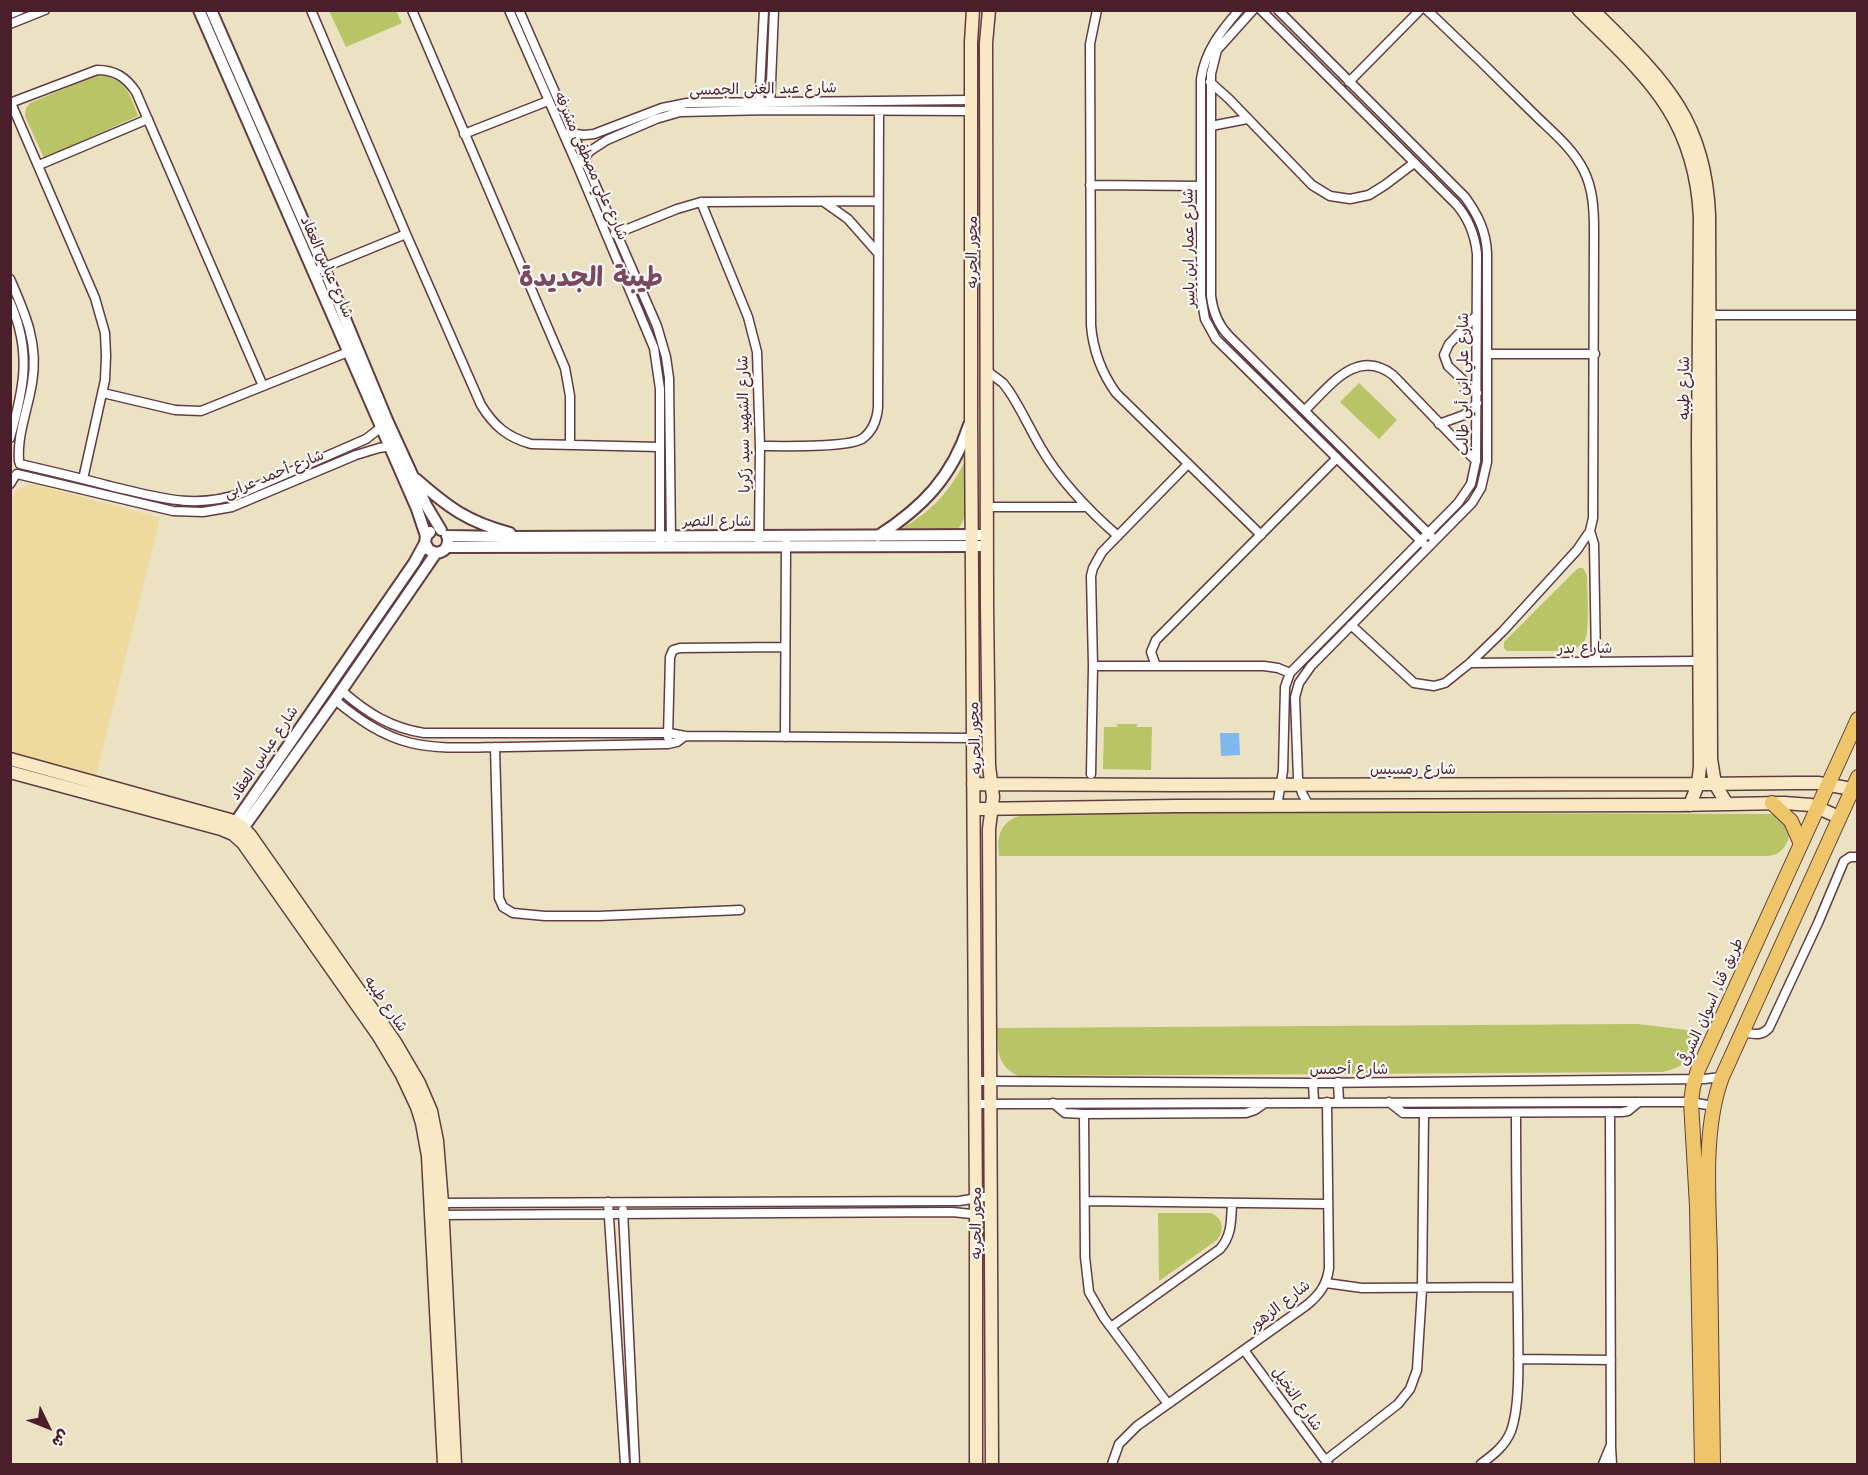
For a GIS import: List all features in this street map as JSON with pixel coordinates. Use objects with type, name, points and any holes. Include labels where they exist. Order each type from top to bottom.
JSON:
[{"type":"main road","name":"محور الحريه","points":[[973,10],[971,42],[971,419],[976,1464]]},
{"type":"main road","name":"محور الحريه","points":[[989,10],[986,43],[987,541],[989,766],[993,784],[989,830],[992,1464]]},
{"type":"main road","name":"شارع طيبه","points":[[1579,10],[1656,90],[1675,121],[1690,158],[1697,186],[1700,217],[1711,759],[1715,784],[1727,804]]},
{"type":"main road","name":"شارع طيبه","points":[[1593,10],[1664,84],[1685,116],[1696,141],[1709,198],[1710,315],[1704,441],[1700,767],[1698,784],[1690,805]]},
{"type":"main road","points":[[973,714],[988,714]]},
{"type":"main road","name":"طريق قنا, اسوان الشرقى","points":[[1702,1464],[1697,1206],[1691,1102],[1694,1079],[1857,719]]},
{"type":"main road","points":[[10,759],[236,830]]},
{"type":"main road","points":[[10,772],[236,830]]},
{"type":"main road","name":"شارع رمسيس","points":[[973,784],[1794,783],[1828,785],[1855,783]]},
{"type":"main road","points":[[1713,1464],[1709,1131],[1713,1106],[1722,1077],[1855,783]]},
{"type":"main road","points":[[974,809],[1772,803],[1818,807],[1839,817]]},
{"type":"main road","points":[[1772,803],[1791,821],[1801,844]]},
{"type":"main road","name":"شارع طيبه","points":[[236,830],[386,1028],[426,1096],[435,1126],[447,1405],[455,1464]]},
{"type":"main road","name":"شارع طيبه","points":[[444,1464],[447,1405]]},
{"type":"street","points":[[10,14],[20,10]]},
{"type":"street","points":[[10,24],[45,10]]},
{"type":"street","points":[[311,10],[406,234],[481,405],[488,416],[506,434],[531,444],[660,447]]},
{"type":"street","points":[[412,10],[565,368],[570,396],[570,445]]},
{"type":"street","name":"شارع علي مصطفى مشرفه","points":[[509,10],[654,348],[660,379],[660,447],[665,541]]},
{"type":"street","name":"شارع علي مصطفى مشرفه","points":[[519,10],[657,326],[666,357],[669,389],[665,541]]},
{"type":"street","points":[[759,106],[764,10]]},
{"type":"street","points":[[770,106],[774,10]]},
{"type":"street","points":[[1097,10],[1090,44],[1091,326],[1096,355],[1116,393],[1261,535]]},
{"type":"street","name":"شارع عمار ابن ياسر","points":[[1239,10],[1211,46],[1202,70],[1201,296],[1203,312],[1216,339],[1428,548]]},
{"type":"street","name":"شارع عمار ابن ياسر","points":[[1253,10],[1217,50],[1212,66],[1210,82],[1211,296],[1213,309],[1225,331],[1436,540]]},
{"type":"street","name":"شارع علي ابن أبي طالب","points":[[1261,10],[1446,193],[1464,213],[1476,244],[1477,403],[1474,477],[1458,503],[1290,673]]},
{"type":"street","name":"شارع علي ابن أبي طالب","points":[[1278,10],[1465,197],[1480,220],[1486,242],[1488,354],[1487,462],[1484,479],[1472,503],[1306,671],[1299,683],[1295,701],[1297,762],[1300,785],[1309,806]]},
{"type":"street","points":[[1348,81],[1420,10]]},
{"type":"street","points":[[1427,10],[1482,61],[1571,152],[1584,171],[1591,192],[1594,216],[1595,354],[1591,528],[1595,549],[1596,661]]},
{"type":"street","name":"شارع عباس العقاد","points":[[201,11],[385,423],[417,509],[425,539],[414,563],[236,830]]},
{"type":"street","points":[[83,479],[103,393],[106,345],[99,309],[11,103],[97,70],[109,70],[129,82],[148,118],[263,386]]},
{"type":"street","points":[[1210,82],[1312,185],[1330,196],[1350,199],[1369,195],[1414,163]]},
{"type":"street","points":[[464,134],[548,100]]},
{"type":"street","name":"شارع عبد الغنى الجمسى","points":[[562,131],[574,135],[594,135],[678,104],[971,105]]},
{"type":"street","name":"شارع عبد الغنى الجمسى","points":[[770,106],[879,111],[971,105]]},
{"type":"street","name":"شارع عبد الغنى الجمسى","points":[[578,167],[598,145],[664,116],[759,106]]},
{"type":"street","points":[[760,446],[853,442],[869,432],[875,424],[878,407],[879,111]]},
{"type":"street","points":[[39,165],[148,118]]},
{"type":"street","points":[[1211,126],[1247,119]]},
{"type":"street","points":[[1090,185],[1201,186]]},
{"type":"street","points":[[615,234],[676,209],[701,202],[879,201]]},
{"type":"street","name":"شارع الشهيد سيد زكريا","points":[[701,202],[748,317],[755,340],[760,446],[759,542]]},
{"type":"street","points":[[824,202],[853,224],[878,253]]},
{"type":"street","points":[[318,270],[406,234]]},
{"type":"street","name":"شارع عباس العقاد","points":[[318,270],[348,352],[385,423]]},
{"type":"street","points":[[10,279],[28,320],[34,349],[32,383],[19,438],[20,469],[13,478]]},
{"type":"street","points":[[10,302],[21,332],[25,363],[22,393],[10,438]]},
{"type":"street","points":[[1710,315],[1857,315]]},
{"type":"street","points":[[1476,316],[1449,344],[1444,355],[1448,366],[1477,393]]},
{"type":"street","points":[[103,393],[192,412],[210,408],[348,352]]},
{"type":"street","points":[[1488,354],[1595,354]]},
{"type":"street","points":[[1305,410],[1353,368],[1363,364],[1374,364],[1393,375],[1476,461]]},
{"type":"street","points":[[987,370],[1009,391],[1055,469],[1087,507],[1118,536]]},
{"type":"street","points":[[1439,423],[1456,419],[1477,403]]},
{"type":"street","points":[[878,541],[925,501],[937,486],[957,455],[971,419]]},
{"type":"street","name":"شارع أحمد عرابى","points":[[20,462],[176,501],[216,501],[242,493],[366,439],[385,423]]},
{"type":"street","name":"شارع عباس العقاد","points":[[394,446],[414,477],[426,505],[444,533]]},
{"type":"street","name":"شارع أحمد عرابى","points":[[13,478],[173,511],[203,512],[232,507],[356,454],[394,446]]},
{"type":"street","points":[[10,455],[15,456],[20,462]]},
{"type":"street","points":[[1156,666],[1151,652],[1156,640],[1337,458]]},
{"type":"street","points":[[1091,774],[1093,666],[1091,576],[1097,560],[1188,464]]},
{"type":"street","points":[[414,477],[465,517],[487,527],[522,537]]},
{"type":"street","points":[[988,507],[1087,507]]},
{"type":"street","points":[[1581,522],[1591,528]]},
{"type":"street","points":[[1351,625],[1408,680],[1420,685],[1434,686],[1445,682],[1470,663],[1510,623],[1577,550],[1591,528]]},
{"type":"street","points":[[433,530],[444,533],[448,539],[447,547],[436,553],[429,550],[425,539],[433,530]]},
{"type":"street","name":"شارع النصر","points":[[444,533],[665,541],[987,541]]},
{"type":"street","name":"شارع النصر","points":[[447,547],[665,541]]},
{"type":"street","points":[[785,737],[786,542]]},
{"type":"street","name":"شارع عباس العقاد","points":[[236,830],[342,691],[436,553]]},
{"type":"street","points":[[668,744],[670,657],[673,650],[680,648],[785,647]]},
{"type":"street","name":"شارع بدر","points":[[1470,663],[1700,661]]},
{"type":"street","points":[[1093,666],[1264,666],[1290,673],[1285,692],[1281,785],[1277,806]]},
{"type":"street","points":[[342,691],[384,722],[424,733],[669,733],[685,736],[973,738]]},
{"type":"street","points":[[335,700],[373,728],[410,743],[437,747],[668,744],[677,742],[685,736]]},
{"type":"street","points":[[495,747],[499,897],[500,903],[508,911],[518,914],[572,916],[740,910]]},
{"type":"street","points":[[1742,1032],[1757,1035],[1766,1032],[1769,1028],[1844,861],[1850,856],[1857,857]]},
{"type":"street","name":"شارع أحمس","points":[[975,1081],[1313,1083],[1722,1077]]},
{"type":"street","points":[[1338,1082],[1339,1102]]},
{"type":"street","points":[[1313,1083],[1314,1102]]},
{"type":"street","name":"شارع الزهور","points":[[1112,1464],[1119,1444],[1127,1434],[1314,1299],[1326,1283],[1329,1268],[1327,1102]]},
{"type":"street","points":[[1389,1102],[1402,1113],[1516,1113],[1628,1111],[1639,1102]]},
{"type":"street","points":[[975,1104],[1691,1102],[1713,1106]]},
{"type":"street","points":[[1053,1103],[1065,1113],[1084,1114],[1246,1113],[1252,1112],[1265,1103]]},
{"type":"street","points":[[1610,1112],[1612,1464]]},
{"type":"street","points":[[1327,1462],[1398,1404],[1414,1380],[1419,1360],[1422,1289],[1424,1113]]},
{"type":"street","points":[[1480,1464],[1499,1449],[1510,1433],[1516,1413],[1518,1359],[1516,1113]]},
{"type":"street","points":[[1084,1114],[1087,1282],[1093,1301],[1168,1404]]},
{"type":"street","points":[[437,1209],[608,1202],[814,1202],[976,1199],[991,1196]]},
{"type":"street","points":[[1085,1201],[1328,1204]]},
{"type":"street","points":[[608,1202],[625,1464]]},
{"type":"street","points":[[623,1202],[635,1464]]},
{"type":"street","points":[[1111,1327],[1220,1249],[1231,1229],[1232,1203]]},
{"type":"street","points":[[437,1209],[609,1215],[952,1212],[991,1216]]},
{"type":"street","points":[[1326,1283],[1362,1288],[1517,1287]]},
{"type":"street","name":"شارع النخيل","points":[[1244,1350],[1327,1462]]},
{"type":"street","points":[[1518,1359],[1611,1360]]},
{"type":"street","points":[[1603,1464],[1611,1447]]},
{"type":"green space","points":[[329,11],[396,11],[402,23],[346,47]]},
{"type":"green space","points":[[97,75],[114,79],[125,88],[138,116],[44,158],[25,116],[26,108],[30,103]]},
{"type":"green space","points":[[1359,383],[1397,420],[1379,439],[1340,402]]},
{"type":"green space","points":[[964,463],[965,514],[958,529],[937,533],[897,531],[936,503],[951,485]]},
{"type":"green space","points":[[1579,568],[1583,568],[1587,575],[1588,609],[1585,640],[1578,647],[1569,651],[1507,651],[1504,648],[1504,642]]},
{"type":"green space","points":[[1116,724],[1138,724],[1136,727],[1152,727],[1151,770],[1103,769],[1104,727],[1118,727]]},
{"type":"green space","points":[[1040,812],[1773,814],[1783,821],[1789,837],[1782,850],[1769,856],[999,856],[999,838],[1009,821],[1018,816]]},
{"type":"green space","points":[[1638,1024],[1703,1032],[1696,1047],[1684,1063],[1662,1072],[1019,1076],[1011,1072],[1002,1062],[998,1050],[997,1028]]},
{"type":"green space","points":[[1158,1213],[1211,1213],[1222,1225],[1217,1240],[1159,1281]]},
{"type":"sand","points":[[34,484],[160,518],[96,776],[11,754],[10,501],[19,489]]},
{"type":"water","points":[[1220,733],[1239,733],[1240,755],[1221,756]]},
{"type":"district","name":"طيبة الجديدة","points":[[591,278]]}]
